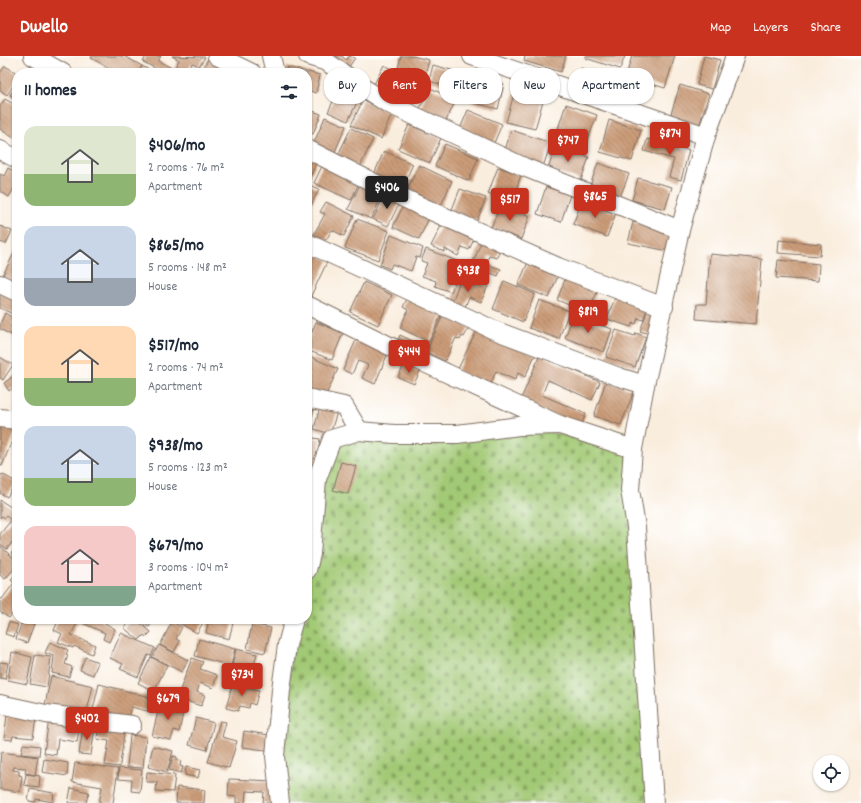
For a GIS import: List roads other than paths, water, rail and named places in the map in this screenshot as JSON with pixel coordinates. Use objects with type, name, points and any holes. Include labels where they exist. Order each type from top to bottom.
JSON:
[{"type":"street","points":[[33,56],[54,68]]},
{"type":"street","points":[[217,56],[242,68]]},
{"type":"street","points":[[272,56],[274,68]]},
{"type":"street","points":[[308,56],[327,59],[362,87],[387,103],[524,168],[680,230]]},
{"type":"street","points":[[472,56],[706,136]]},
{"type":"street","points":[[654,803],[636,527],[630,490],[633,449],[645,385],[664,307],[680,230],[706,136],[735,56]]},
{"type":"street","points":[[0,150],[12,156]]},
{"type":"street","points":[[312,152],[418,205],[558,267],[664,307]]},
{"type":"street","points":[[312,245],[494,330],[619,377],[645,385]]},
{"type":"street","points":[[0,284],[12,290]]},
{"type":"street","points":[[312,307],[418,360],[560,425],[633,449]]},
{"type":"street","points":[[312,399],[344,406],[359,431]]},
{"type":"street","points":[[0,418],[12,419]]},
{"type":"street","points":[[312,478],[332,439],[359,431],[394,434],[457,434],[519,426],[560,425]]},
{"type":"street","points":[[280,803],[275,756],[287,645],[293,624]]},
{"type":"street","points":[[0,704],[46,714],[132,725]]}]
